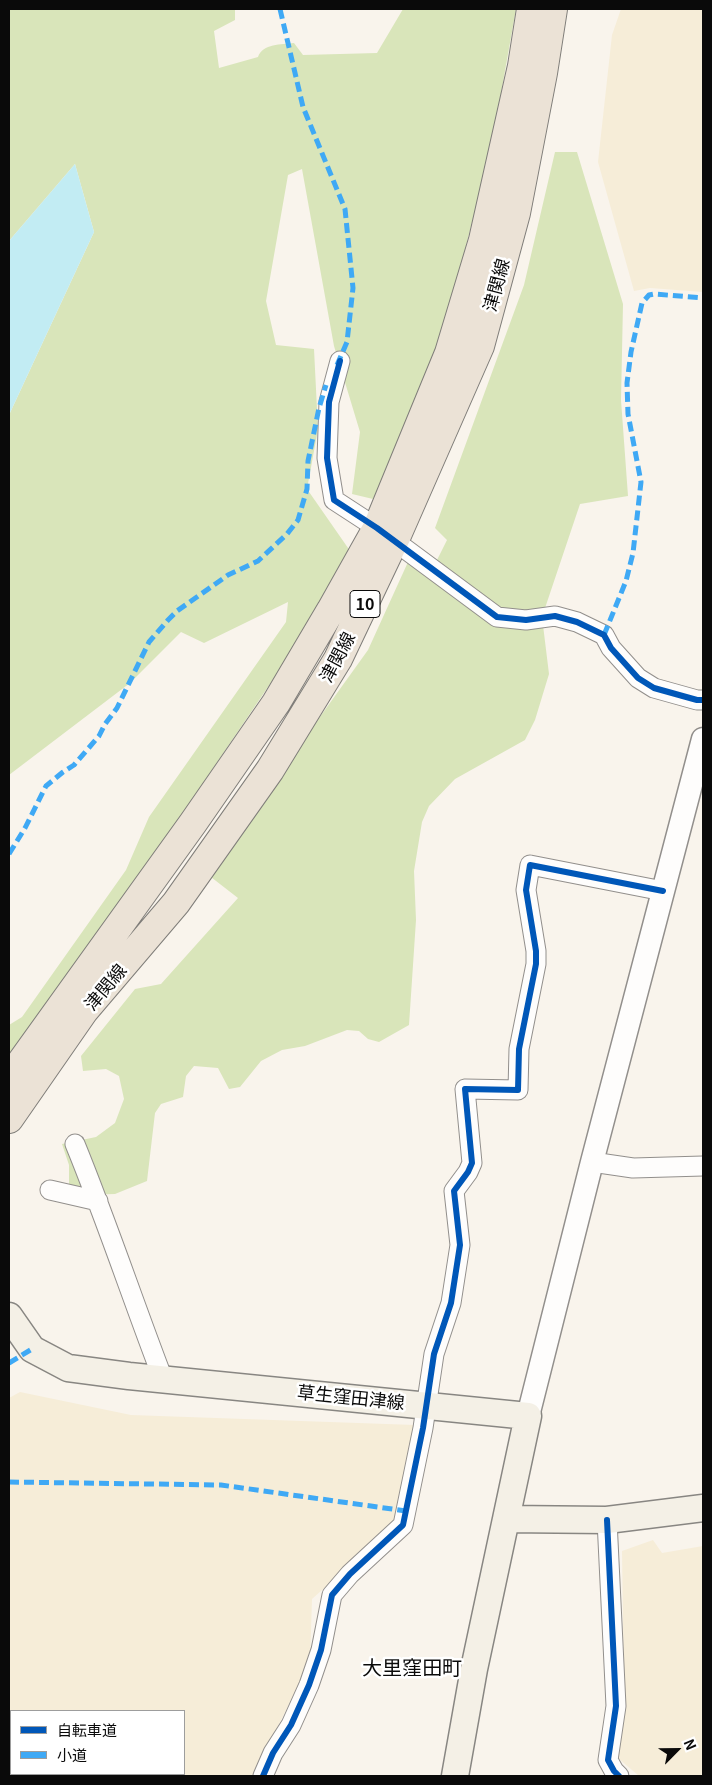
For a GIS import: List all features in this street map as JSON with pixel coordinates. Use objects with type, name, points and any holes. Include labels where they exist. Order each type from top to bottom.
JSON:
[{"type":"main road","name":"津関線","points":[[9,1119],[84,1011],[176,904],[270,770],[338,659],[386,534],[449,353],[480,250],[522,66],[531,9]]},
{"type":"main road","name":"津関線","points":[[9,1079],[188,831],[276,703],[332,610],[386,534],[480,346],[516,213],[543,73],[553,9]]},
{"type":"main road","name":"草生窪田津線","points":[[9,1316],[32,1349],[68,1368],[129,1376],[528,1416]]},
{"type":"main road","points":[[455,1776],[474,1668],[528,1416]]},
{"type":"main road","points":[[506,1520],[607,1520],[703,1508]]},
{"type":"street","points":[[340,360],[329,402],[327,458],[334,500],[386,534],[497,617],[526,620],[555,616],[577,622],[604,635],[611,648],[638,678],[654,688],[703,700]]},
{"type":"street","points":[[528,1416],[592,1162],[703,738]]},
{"type":"street","points":[[263,1776],[273,1753],[291,1725],[309,1685],[321,1650],[332,1595],[350,1574],[403,1525],[427,1405],[434,1354],[451,1303],[460,1245],[454,1191],[472,1164],[465,1089],[518,1090],[519,1049],[536,964],[536,951],[526,890],[530,865],[663,891]]},
{"type":"street","points":[[75,1144],[98,1201],[134,1304],[163,1379]]},
{"type":"street","points":[[592,1162],[632,1168],[703,1166]]},
{"type":"street","points":[[50,1190],[98,1201]]},
{"type":"street","points":[[607,1520],[616,1706],[608,1760],[620,1776]]},
{"type":"shaded area","points":[[621,9],[703,9],[703,292],[650,288],[634,291],[598,162],[612,35]]},
{"type":"shaded area","points":[[20,1392],[131,1415],[415,1425],[395,1525],[312,1599],[310,1662],[253,1776],[9,1776],[9,1398]]},
{"type":"shaded area","points":[[653,1540],[662,1553],[703,1546],[703,1776],[639,1776],[618,1758],[624,1692],[622,1551]]},
{"type":"green space","points":[[9,9],[235,9],[235,20],[214,31],[219,68],[258,57],[260,52],[268,47],[294,43],[303,55],[377,53],[403,9],[516,9],[492,144],[436,363],[373,499],[352,494],[360,432],[334,346],[302,169],[288,175],[266,301],[276,345],[314,349],[318,429],[307,489],[355,558],[139,878],[9,1060],[9,1025],[22,1017],[126,870],[149,817],[286,622],[288,602],[204,643],[181,632],[130,683],[9,775],[9,415],[94,232],[75,164],[9,241]]},
{"type":"green space","points":[[555,152],[577,152],[623,304],[621,400],[628,496],[580,504],[542,617],[549,674],[535,720],[525,740],[455,779],[429,806],[422,822],[414,871],[416,920],[409,1025],[379,1042],[368,1039],[359,1031],[347,1030],[305,1046],[282,1050],[261,1061],[240,1087],[229,1089],[218,1068],[194,1066],[186,1076],[183,1097],[161,1104],[155,1113],[147,1181],[115,1194],[80,1195],[69,1191],[69,1165],[62,1144],[96,1137],[115,1123],[124,1099],[119,1076],[106,1069],[83,1071],[81,1056],[135,989],[161,984],[238,898],[207,874],[368,650],[408,562],[437,560],[447,540],[435,528],[524,285]]},
{"type":"water","points":[[75,164],[94,232],[9,415],[9,241]]},
{"type":"marked path","points":[[280,9],[303,107],[345,209],[353,288],[347,342],[337,365]]},
{"type":"marked path","points":[[604,635],[626,581],[633,553],[641,482],[628,414],[627,383],[631,352],[642,303],[649,295],[654,294],[703,298]]},
{"type":"marked path","points":[[9,854],[25,828],[46,786],[74,765],[99,736],[117,708],[149,642],[168,620],[177,611],[228,575],[258,561],[287,534],[298,520],[307,489],[308,461],[319,408],[326,385]]},
{"type":"marked path","points":[[9,1363],[32,1349]]},
{"type":"marked path","points":[[9,1482],[221,1485],[406,1511]]},
{"type":"cycle path","points":[[340,361],[329,402],[327,458],[334,500],[377,528],[497,617],[526,620],[555,616],[577,622],[604,635],[611,648],[638,678],[654,688],[703,700]]},
{"type":"cycle path","points":[[263,1776],[273,1753],[291,1725],[309,1685],[321,1650],[332,1595],[350,1574],[403,1525],[423,1428],[434,1354],[451,1303],[460,1245],[454,1191],[468,1172],[472,1163],[465,1089],[518,1090],[519,1049],[536,964],[536,951],[526,890],[530,865],[663,891]]},
{"type":"cycle path","points":[[607,1520],[616,1706],[608,1760],[619,1776]]},
{"type":"district","name":"大里窪田町","points":[[412,1667]]}]
